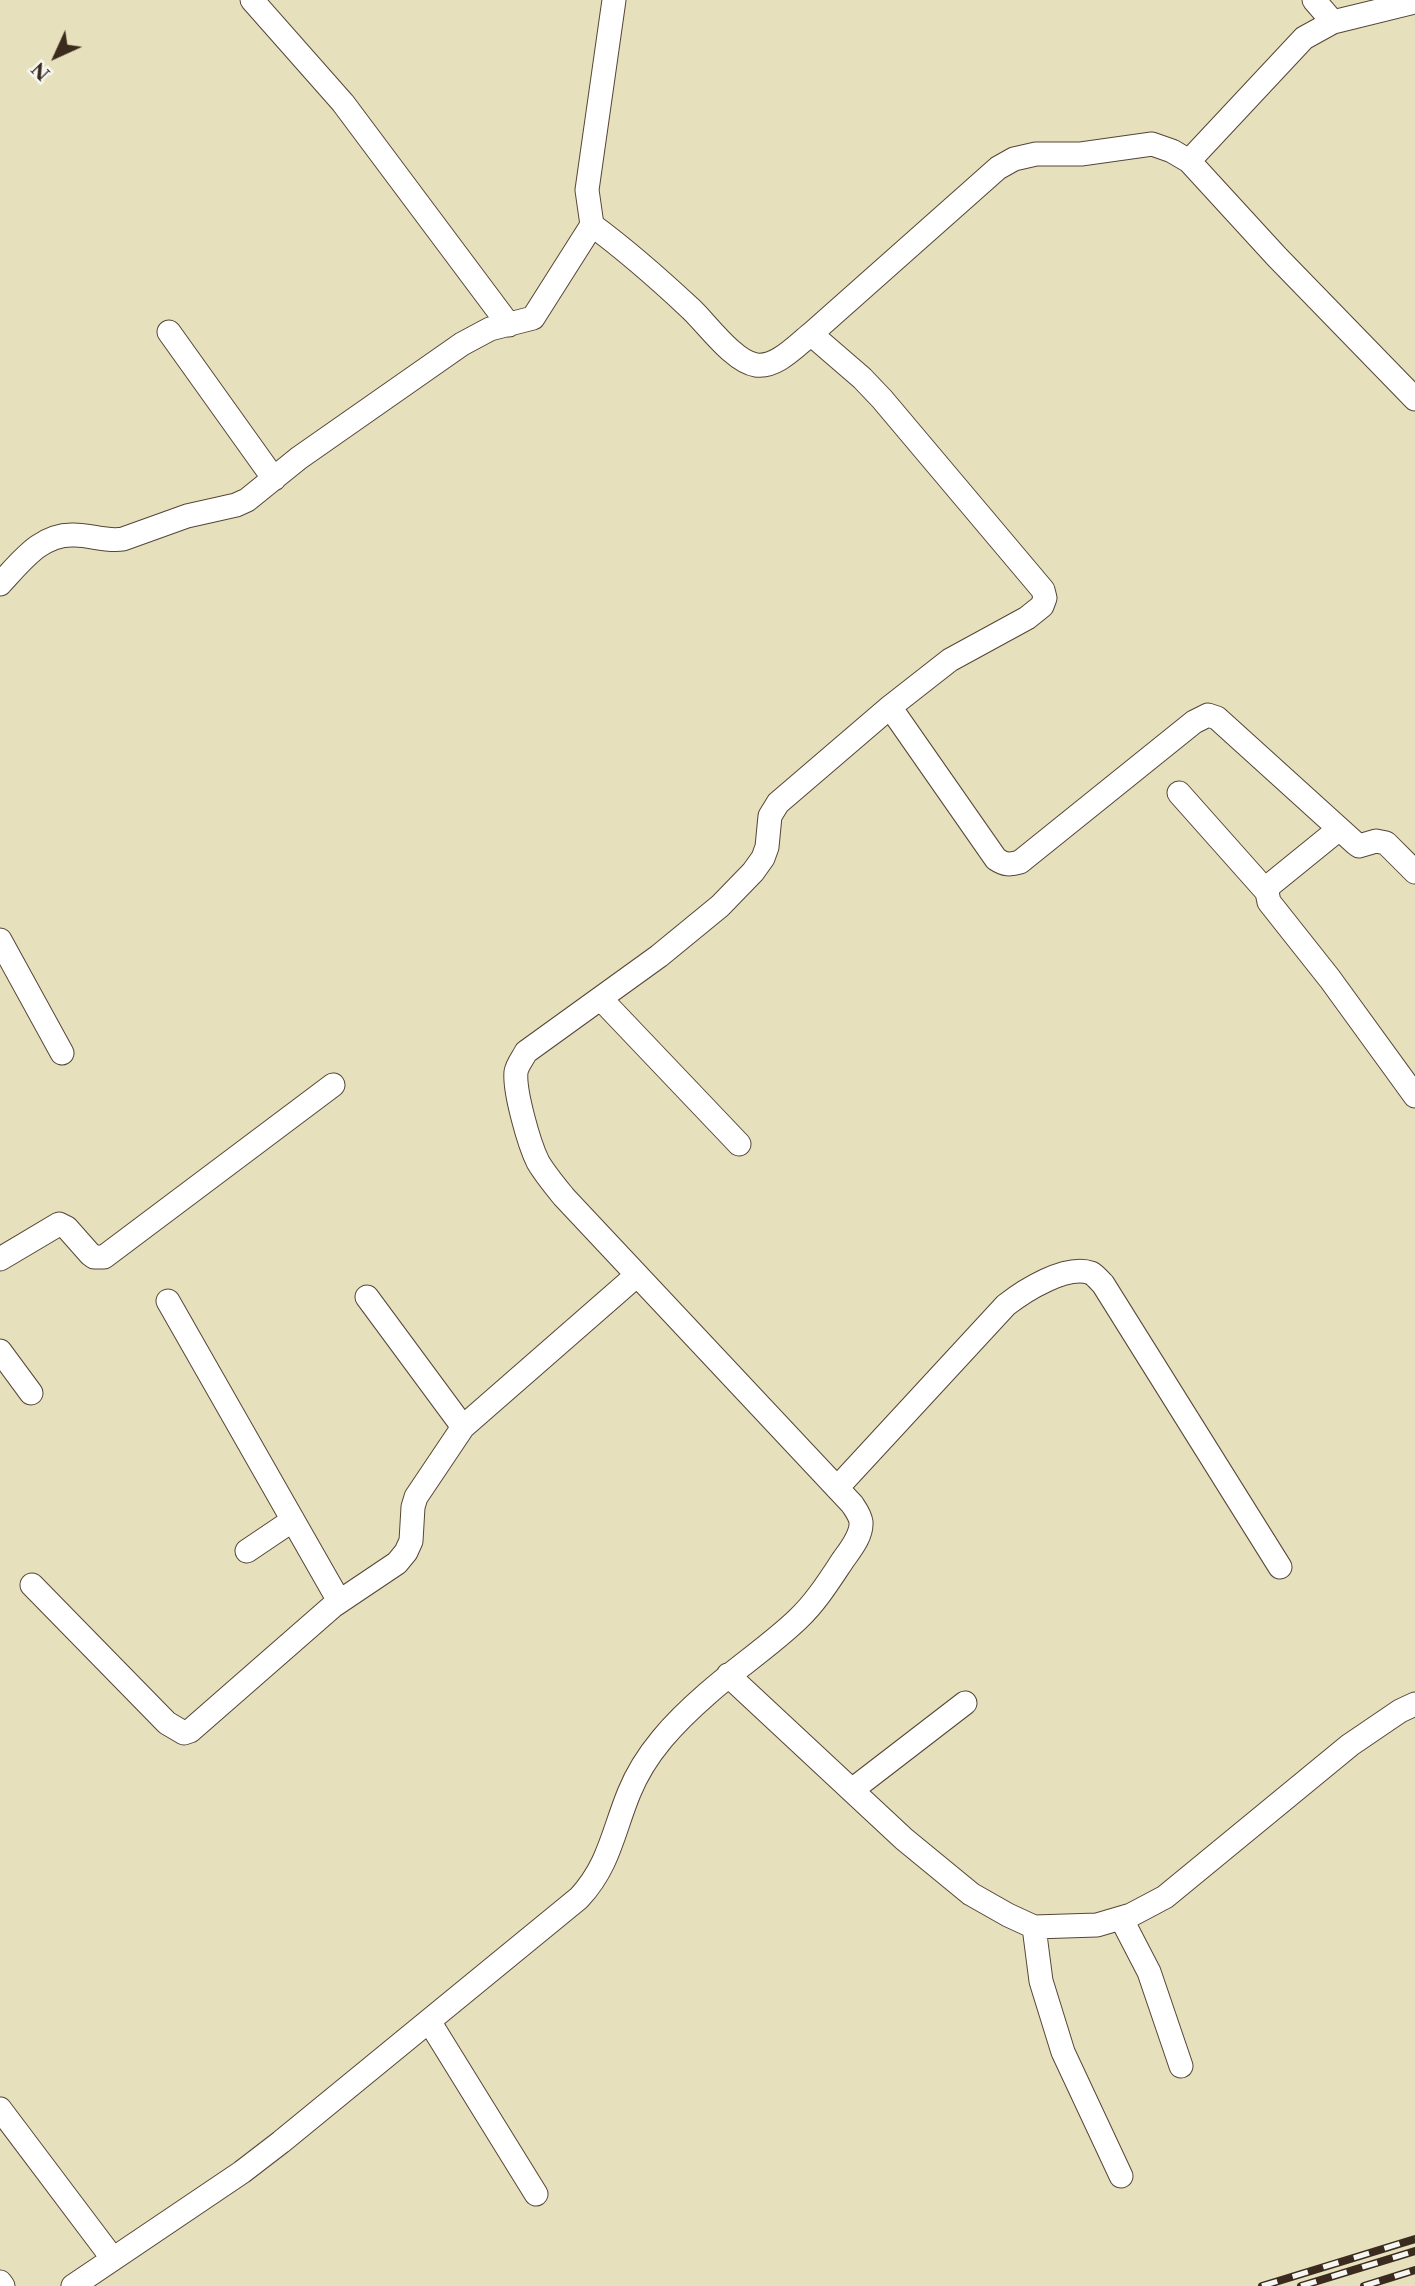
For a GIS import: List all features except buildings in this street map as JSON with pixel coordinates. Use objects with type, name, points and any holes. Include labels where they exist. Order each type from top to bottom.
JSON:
[{"type":"street","points":[[252,0],[343,103],[509,325]]},
{"type":"street","points":[[0,584],[35,547],[46,541],[74,534],[114,541],[187,516],[236,505],[258,493],[299,458],[478,335],[533,318],[592,225],[587,190],[614,0]]},
{"type":"street","points":[[1314,0],[1333,22]]},
{"type":"street","points":[[1189,161],[1304,38],[1333,22],[1415,2]]},
{"type":"street","points":[[592,225],[691,309],[739,358],[754,365],[766,365],[779,359],[811,334],[998,168],[1014,159],[1036,154],[1081,154],[1152,144],[1189,161],[1277,257],[1415,399]]},
{"type":"street","points":[[169,331],[274,479]]},
{"type":"street","points":[[73,2286],[260,2158],[579,1898],[607,1859],[629,1793],[642,1766],[657,1744],[728,1675],[797,1620],[817,1599],[856,1542],[862,1525],[859,1513],[564,1197],[538,1161],[516,1087],[516,1069],[526,1052],[659,956],[728,898],[753,872],[767,847],[770,816],[774,807],[890,707],[950,660],[1027,618],[1042,606],[1045,598],[1043,590],[895,415],[862,378],[811,334]]},
{"type":"street","points":[[890,707],[996,859],[1003,864],[1020,862],[1194,722],[1208,715],[1217,718],[1360,846],[1376,841],[1386,843],[1415,872]]},
{"type":"street","points":[[1179,793],[1267,892],[1269,902],[1330,979],[1415,1097]]},
{"type":"street","points":[[1267,892],[1270,885],[1339,829]]},
{"type":"street","points":[[0,940],[62,1053]]},
{"type":"street","points":[[601,999],[739,1144]]},
{"type":"street","points":[[1,1259],[59,1224],[67,1228],[94,1257],[104,1257],[333,1085]]},
{"type":"street","points":[[837,1488],[1006,1305],[1038,1283],[1080,1271],[1093,1273],[1103,1284],[1280,1567]]},
{"type":"street","points":[[32,1585],[167,1723],[184,1733],[197,1727],[339,1601],[387,1571],[406,1552],[411,1541],[416,1497],[463,1427],[637,1275]]},
{"type":"street","points":[[367,1297],[463,1427]]},
{"type":"street","points":[[168,1301],[339,1601]]},
{"type":"street","points":[[0,1351],[31,1393]]},
{"type":"street","points":[[247,1551],[293,1520]]},
{"type":"street","points":[[728,1675],[904,1839],[971,1894],[1034,1927],[1097,1925],[1131,1915],[1165,1897],[1350,1745],[1415,1704]]},
{"type":"street","points":[[852,1790],[965,1703]]},
{"type":"street","points":[[1121,1918],[1149,1972],[1181,2066]]},
{"type":"street","points":[[1034,1927],[1041,1981],[1062,2052],[1121,2176]]},
{"type":"street","points":[[429,2021],[536,2194]]},
{"type":"street","points":[[0,2109],[113,2259]]},
{"type":"street","points":[[0,2282],[3,2286]]},
{"type":"railway","points":[[1262,2286],[1415,2239]]},
{"type":"railway","points":[[1301,2286],[1415,2251]]},
{"type":"railway","points":[[1364,2286],[1415,2270]]}]
